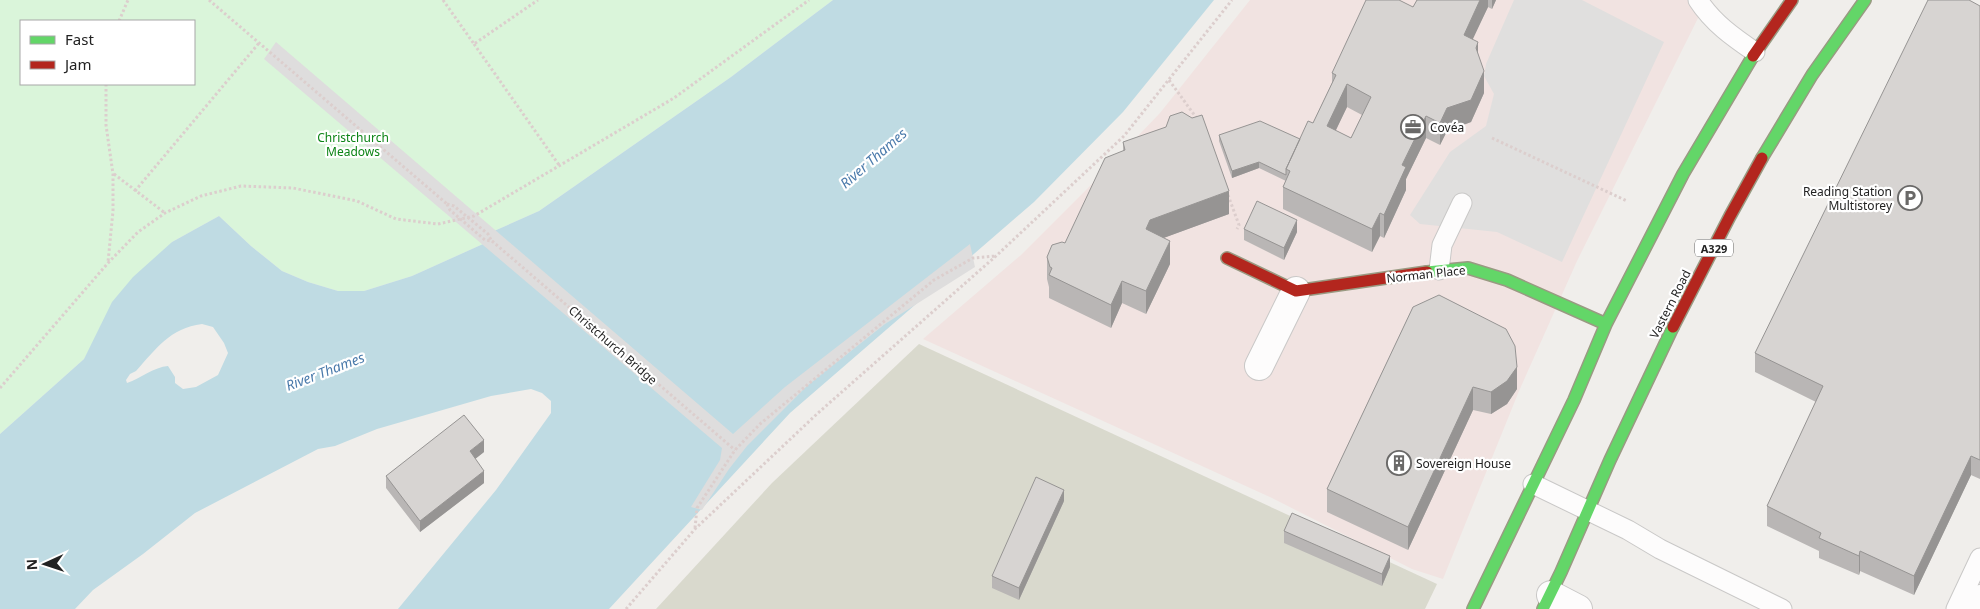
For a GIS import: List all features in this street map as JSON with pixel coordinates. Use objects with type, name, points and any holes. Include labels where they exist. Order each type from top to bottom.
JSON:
[{"type":"main road","points":[[1473,609],[1574,400],[1606,324],[1683,174],[1755,52],[1792,0]]},
{"type":"main road","name":"Vastern Road","points":[[1547,602],[1676,320],[1757,168],[1812,74],[1864,0]]},
{"type":"main road","points":[[1227,258],[1296,291]]},
{"type":"main road","name":"Norman Place","points":[[1296,291],[1439,270],[1468,268],[1507,280],[1606,324]]},
{"type":"street","points":[[1259,366],[1296,291]]},
{"type":"street","points":[[1965,609],[1980,599]]},
{"type":"street","points":[[1547,602],[1578,609]]},
{"type":"lane","points":[[1698,0],[1708,15],[1727,33],[1755,52]]},
{"type":"lane","points":[[1439,270],[1442,245],[1462,203]]},
{"type":"lane","points":[[1533,484],[1628,530],[1660,550],[1782,609]]},
{"type":"lane","points":[[1956,609],[1980,558]]},
{"type":"path","points":[[119,20],[128,0]]},
{"type":"path","name":"Christchurch Bridge","points":[[209,0],[447,204],[450,210],[485,240],[492,241],[735,450]]},
{"type":"path","points":[[443,0],[559,165]]},
{"type":"path","points":[[474,44],[538,0]]},
{"type":"path","points":[[0,388],[108,262],[138,232],[165,213],[201,196],[242,186],[293,188],[357,201],[396,219],[438,224],[474,216],[674,98],[809,0]]},
{"type":"path","points":[[626,609],[694,529],[818,413],[996,256],[1124,136],[1232,0]]},
{"type":"path","points":[[134,191],[259,43]]},
{"type":"path","points":[[1169,80],[1200,122]]},
{"type":"path","points":[[106,85],[106,125],[113,174],[113,211],[108,262]]},
{"type":"path","points":[[1492,138],[1627,202]]},
{"type":"path","points":[[113,174],[165,213]]},
{"type":"path","points":[[1227,190],[1239,224],[1227,258]]},
{"type":"path","points":[[694,529],[697,508],[735,450],[768,418],[934,280],[973,258],[996,256]]},
{"type":"shaded area","points":[[1250,0],[1707,0],[1577,261],[1519,391],[1443,579],[1412,569],[1272,498],[923,339],[1021,255],[1086,190],[1160,113]]},
{"type":"shaded area","points":[[1514,0],[1582,0],[1664,42],[1562,262],[1497,232],[1420,224],[1410,215],[1450,152],[1486,126],[1494,94],[1484,76],[1486,64]]},
{"type":"shaded area","points":[[919,344],[1437,584],[1425,609],[656,609],[772,483]]},
{"type":"green space","name":"Christchurch Meadows","points":[[0,0],[833,0],[731,77],[539,211],[494,231],[483,244],[412,276],[364,291],[338,291],[308,282],[282,271],[251,246],[219,216],[172,242],[98,334],[84,359],[0,434]]},
{"type":"water","name":"River Thames","points":[[833,0],[1214,0],[1123,112],[1034,202],[790,413],[609,609],[398,609],[496,490],[551,413],[551,401],[542,393],[531,389],[491,396],[377,429],[335,446],[318,449],[195,513],[93,590],[75,609],[0,609],[0,434],[84,359],[112,302],[133,277],[172,242],[219,216],[251,246],[282,271],[308,282],[338,291],[364,291],[412,276],[483,244],[494,231],[539,211],[731,77]],"holes":[[[202,324],[213,327],[224,343],[228,353],[218,375],[196,387],[183,389],[175,383],[175,377],[168,366],[158,368],[127,383],[126,380],[130,374],[136,371],[172,335],[191,326]]]},
{"type":"pier","points":[[276,42],[733,434],[785,387],[970,244],[975,267],[885,324],[807,386],[747,446],[702,510],[691,507],[720,460],[722,448],[264,59]]},
{"type":"building","name":"Covéa","points":[[1366,0],[1399,0],[1413,7],[1417,0],[1480,0],[1464,35],[1478,42],[1476,48],[1484,71],[1471,100],[1447,108],[1440,123],[1426,116],[1402,165],[1406,167],[1384,215],[1380,213],[1372,229],[1283,187],[1290,171],[1286,169],[1308,121],[1313,123],[1336,75],[1332,73]],"holes":[[[1347,84],[1371,97],[1351,138],[1327,126]]]},
{"type":"building","name":"Reading Station Multistorey","points":[[1928,0],[1969,0],[1980,6],[1980,460],[1971,456],[1914,576],[1860,551],[1859,556],[1819,538],[1821,533],[1767,506],[1823,386],[1755,353]]},
{"type":"building","points":[[1182,112],[1192,118],[1202,115],[1229,191],[1150,220],[1146,229],[1170,241],[1146,291],[1122,281],[1111,305],[1049,275],[1052,268],[1047,257],[1052,245],[1065,243],[1105,158],[1125,150],[1123,142],[1166,127],[1170,116]]},
{"type":"building","points":[[1260,121],[1300,139],[1286,169],[1286,175],[1259,162],[1232,171],[1219,135]]},
{"type":"building","points":[[1257,201],[1297,220],[1284,248],[1244,229]]},
{"type":"building","name":"Sovereign House","points":[[1439,295],[1506,329],[1515,346],[1517,367],[1507,381],[1491,392],[1473,387],[1408,527],[1327,489],[1413,307]]},
{"type":"building","points":[[464,415],[484,440],[470,451],[484,471],[420,521],[386,476]]},
{"type":"building","points":[[1036,477],[1064,490],[1019,588],[992,576]]},
{"type":"building","points":[[1292,513],[1390,556],[1382,574],[1284,531]]},
{"type":"traffic: fast","points":[[1762,158],[1812,75],[1865,0]]},
{"type":"traffic: fast","points":[[1473,609],[1574,400],[1606,324],[1683,174],[1753,56]]},
{"type":"traffic: fast","points":[[1427,272],[1468,268],[1507,280],[1606,324]]},
{"type":"traffic: fast","points":[[1543,609],[1610,460],[1673,327]]},
{"type":"traffic: jam","points":[[1753,56],[1792,0]]},
{"type":"traffic: jam","points":[[1673,327],[1762,158]]},
{"type":"traffic: jam","points":[[1227,258],[1296,291],[1427,272]]},
{"type":"place","name":"Covéa","points":[[1413,127]]},
{"type":"place","name":"Reading Station Multistorey","points":[[1910,198]]},
{"type":"place","name":"Sovereign House","points":[[1399,463]]}]
